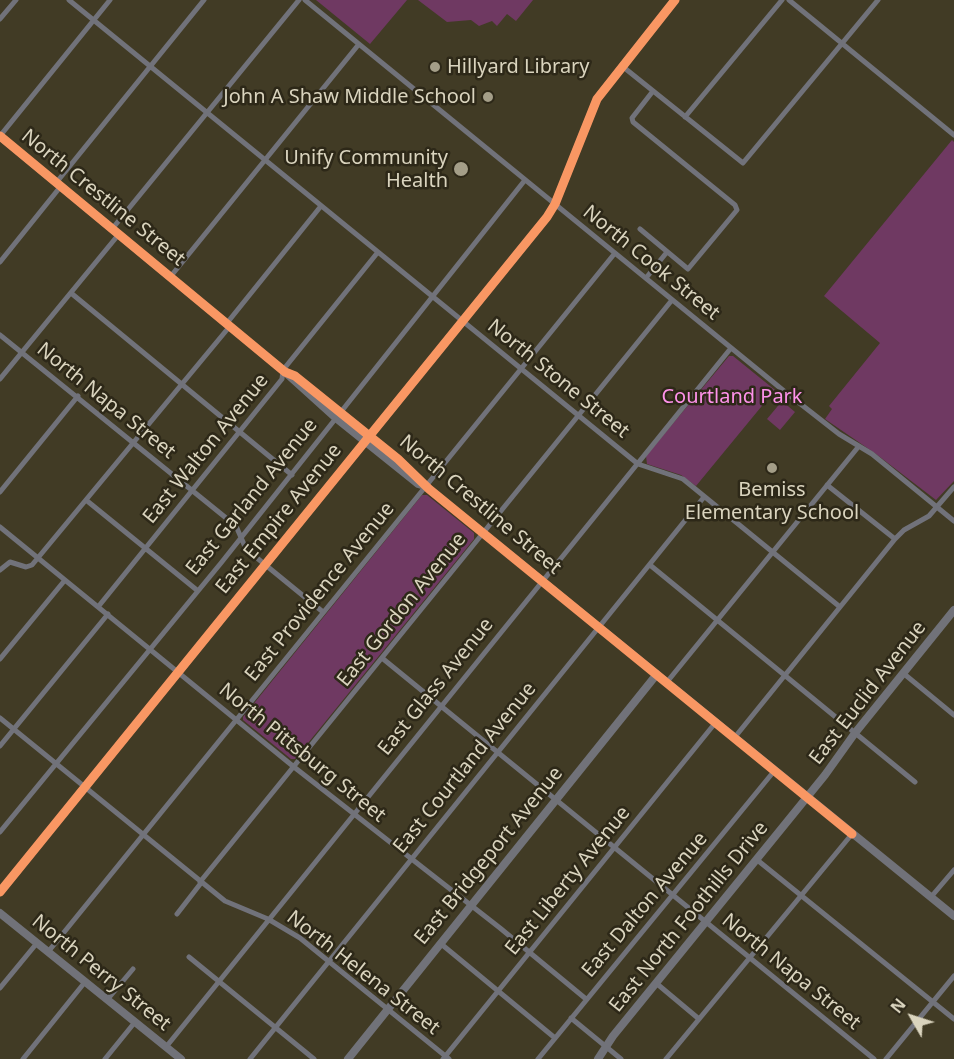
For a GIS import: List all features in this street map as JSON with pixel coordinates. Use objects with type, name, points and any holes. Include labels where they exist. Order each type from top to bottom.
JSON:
[{"type":"street","points":[[0,19],[16,0]]},
{"type":"street","name":"North Stone Street","points":[[69,0],[638,464],[677,475],[840,607]]},
{"type":"street","points":[[1,139],[110,0]]},
{"type":"street","points":[[0,262],[204,0]]},
{"type":"street","points":[[0,379],[71,293],[207,113],[299,0]]},
{"type":"street","name":"North Cook Street","points":[[305,0],[731,348],[954,521]]},
{"type":"street","points":[[675,0],[621,66],[743,163],[878,0]]},
{"type":"street","points":[[685,117],[782,0]]},
{"type":"street","points":[[789,0],[954,135]]},
{"type":"street","points":[[171,276],[358,44]]},
{"type":"street","name":"East Empire Avenue","points":[[0,892],[555,204],[597,99],[621,66]]},
{"type":"street","points":[[640,229],[684,267],[691,267],[737,210],[735,205],[633,122],[632,118],[653,91]]},
{"type":"street","name":"North Crestline Street","points":[[1,139],[171,276],[284,371],[296,376],[367,439],[421,479],[425,486],[483,534],[954,916]]},
{"type":"street","name":"East Garland Avenue","points":[[0,832],[292,475],[525,180]]},
{"type":"street","points":[[0,570],[10,562],[26,567],[32,565],[182,385],[321,206]]},
{"type":"street","name":"East Walton Avenue","points":[[98,607],[282,379],[284,371],[378,252]]},
{"type":"street","points":[[646,278],[667,252]]},
{"type":"street","name":"East Providence Avenue","points":[[48,952],[615,253]]},
{"type":"street","points":[[71,293],[292,475]]},
{"type":"street","name":"East Gordon Avenue","points":[[177,914],[672,300]]},
{"type":"street","name":"North Napa Street","points":[[0,335],[236,526],[246,549],[323,612]]},
{"type":"street","name":"East Glass Avenue","points":[[166,1047],[731,348]]},
{"type":"street","points":[[0,492],[78,396]]},
{"type":"street","points":[[667,682],[859,446]]},
{"type":"street","points":[[827,485],[895,539]]},
{"type":"street","points":[[735,737],[895,539],[904,530],[929,516],[954,487]]},
{"type":"street","name":"East Courtland Avenue","points":[[250,1059],[705,497]]},
{"type":"street","points":[[86,500],[198,591]]},
{"type":"street","name":"North Pittsburg Street","points":[[0,527],[294,767],[586,999]]},
{"type":"street","points":[[650,565],[915,782]]},
{"type":"street","points":[[0,659],[65,580]]},
{"type":"street","name":"East Euclid Avenue","points":[[807,797],[855,733],[953,613]]},
{"type":"street","points":[[0,746],[108,614]]},
{"type":"street","name":"North Napa Street","points":[[382,658],[874,1059]]},
{"type":"street","points":[[903,673],[954,715]]},
{"type":"street","name":"East Bridgeport Avenue","points":[[348,1059],[657,674]]},
{"type":"street","name":"North Helena Street","points":[[0,718],[200,883],[231,906],[268,919],[298,937],[445,1058]]},
{"type":"street","name":"East Liberty Avenue","points":[[445,1058],[716,722]]},
{"type":"street","name":"East Dalton Avenue","points":[[538,1059],[775,770]]},
{"type":"street","name":"East North Foothills Drive","points":[[598,1059],[656,983],[807,797]]},
{"type":"street","points":[[666,1059],[852,834]]},
{"type":"street","points":[[756,859],[954,1019]]},
{"type":"street","points":[[931,897],[954,870]]},
{"type":"street","name":"North Perry Street","points":[[0,913],[181,1059]]},
{"type":"street","points":[[0,988],[37,943]]},
{"type":"street","points":[[440,943],[555,1038]]},
{"type":"street","points":[[189,957],[314,1059]]},
{"type":"street","points":[[107,999],[133,969]]},
{"type":"street","points":[[886,1059],[954,976]]},
{"type":"street","points":[[23,1059],[85,981]]},
{"type":"street","points":[[656,983],[699,1019]]},
{"type":"street","points":[[571,1018],[621,1059]]},
{"type":"street","points":[[105,1059],[135,1022]]},
{"type":"green space","points":[[316,0],[407,0],[370,44]]},
{"type":"green space","points":[[418,0],[533,0],[516,21],[507,14],[497,26],[492,21],[479,26],[471,20],[447,22]]},
{"type":"green space","points":[[952,140],[954,142],[954,481],[936,500],[825,419],[832,409],[829,406],[880,343],[824,296]]},
{"type":"green space","name":"Courtland Park","points":[[729,356],[733,356],[775,390],[696,486],[681,475],[647,464],[646,456]]},
{"type":"green space","points":[[782,401],[795,412],[780,430],[767,419]]},
{"type":"green space","points":[[422,495],[427,495],[474,533],[474,539],[295,759],[291,759],[243,720],[243,717]]},
{"type":"cycle path","points":[[0,892],[547,217],[555,204],[597,99],[675,0]]},
{"type":"cycle path","points":[[0,136],[285,372],[295,376],[398,459],[429,489],[852,834]]},
{"type":"place","name":"Hillyard Library","points":[[435,67]]},
{"type":"place","name":"John A Shaw Middle School","points":[[488,97]]},
{"type":"place","name":"Unify Community Health","points":[[461,169]]},
{"type":"place","name":"Bemiss Elementary School","points":[[772,468]]}]
